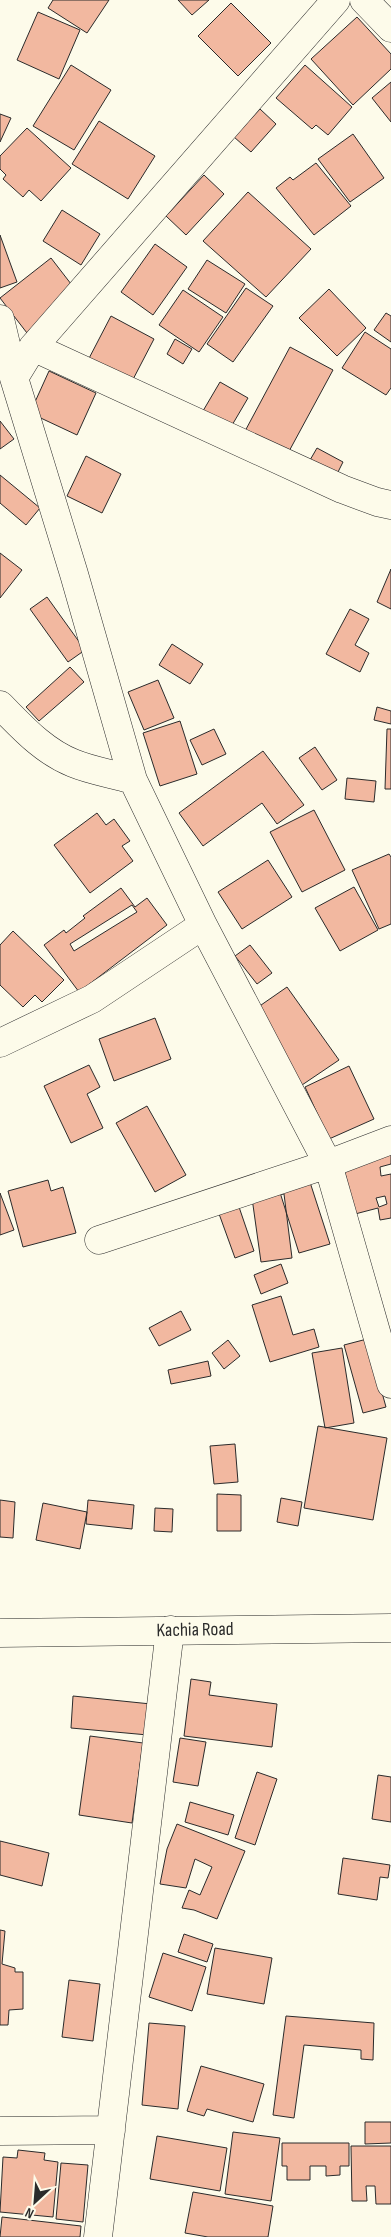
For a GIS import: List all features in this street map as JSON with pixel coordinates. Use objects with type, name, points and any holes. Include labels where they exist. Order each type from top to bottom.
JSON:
[{"type":"main road","points":[[14,378],[33,347],[336,0]]},
{"type":"main road","points":[[364,0],[391,28]]},
{"type":"main road","points":[[0,319],[14,378],[74,574],[133,780],[203,925],[328,1164],[391,1384]]},
{"type":"main road","points":[[33,347],[342,489],[391,505]]},
{"type":"main road","points":[[0,705],[30,735],[52,752],[74,764],[133,780]]},
{"type":"main road","points":[[0,1043],[92,999],[203,925]]},
{"type":"main road","points":[[99,1240],[328,1164],[391,1140]]},
{"type":"main road","name":"Kachia Road","points":[[0,1633],[391,1628]]},
{"type":"main road","points":[[98,2237],[170,1630]]},
{"type":"main road","points":[[0,2132],[110,2130]]},
{"type":"building","points":[[53,0],[109,0],[87,33],[48,8]]},
{"type":"building","points":[[178,0],[209,0],[192,15]]},
{"type":"building","points":[[231,3],[271,43],[238,76],[198,36]]},
{"type":"building","points":[[38,12],[80,30],[59,79],[17,60]]},
{"type":"building","points":[[357,17],[391,54],[391,69],[353,105],[311,59]]},
{"type":"building","points":[[71,65],[111,90],[74,150],[33,126]]},
{"type":"building","points":[[305,65],[352,107],[328,135],[316,125],[312,129],[276,98]]},
{"type":"building","points":[[391,82],[391,122],[372,98]]},
{"type":"building","points":[[260,109],[276,124],[251,152],[234,137]]},
{"type":"building","points":[[0,114],[11,118],[0,142]]},
{"type":"building","points":[[99,121],[155,156],[128,199],[72,164]]},
{"type":"building","points":[[27,128],[71,168],[41,201],[29,190],[23,197],[3,179],[6,175],[0,169],[0,156]]},
{"type":"building","points":[[353,134],[384,178],[350,202],[318,159]]},
{"type":"building","points":[[316,163],[351,206],[314,235],[276,188],[290,177],[293,180]]},
{"type":"building","points":[[204,175],[224,194],[186,235],[166,216]]},
{"type":"building","points":[[248,192],[311,249],[266,297],[203,241]]},
{"type":"building","points":[[62,210],[100,234],[81,265],[43,241]]},
{"type":"building","points":[[0,235],[17,282],[0,288]]},
{"type":"building","points":[[155,244],[187,267],[153,315],[121,292]]},
{"type":"building","points":[[51,258],[78,293],[27,333],[0,298]]},
{"type":"building","points":[[207,260],[245,284],[226,313],[188,289]]},
{"type":"building","points":[[246,288],[273,306],[233,362],[207,344]]},
{"type":"building","points":[[329,289],[366,328],[337,356],[299,318]]},
{"type":"building","points":[[183,290],[223,317],[199,352],[159,325]]},
{"type":"building","points":[[386,313],[391,316],[391,342],[374,330]]},
{"type":"building","points":[[111,316],[154,339],[128,389],[85,366]]},
{"type":"building","points":[[365,332],[391,349],[391,388],[386,395],[342,368]]},
{"type":"building","points":[[175,339],[192,349],[183,364],[167,354]]},
{"type":"building","points":[[290,347],[333,370],[287,455],[244,433]]},
{"type":"building","points":[[49,371],[96,393],[77,435],[30,413]]},
{"type":"building","points":[[220,382],[248,398],[228,432],[200,416]]},
{"type":"building","points":[[0,421],[14,439],[0,449]]},
{"type":"building","points":[[317,448],[343,462],[333,482],[306,467]]},
{"type":"building","points":[[86,456],[121,474],[102,513],[67,496]]},
{"type":"building","points":[[0,475],[40,508],[26,525],[0,503]]},
{"type":"building","points":[[0,553],[22,570],[0,598]]},
{"type":"building","points":[[391,569],[391,609],[377,602]]},
{"type":"building","points":[[47,597],[85,650],[68,662],[30,609]]},
{"type":"building","points":[[350,609],[369,619],[355,645],[369,653],[360,672],[326,654]]},
{"type":"building","points":[[172,644],[203,664],[190,684],[159,665]]},
{"type":"building","points":[[70,667],[84,682],[39,721],[26,707]]},
{"type":"building","points":[[158,680],[174,718],[144,730],[128,692]]},
{"type":"building","points":[[377,707],[391,711],[391,724],[374,720]]},
{"type":"building","points":[[180,721],[197,774],[160,786],[143,733]]},
{"type":"building","points":[[214,729],[226,754],[202,765],[190,740]]},
{"type":"building","points":[[387,729],[391,729],[391,789],[385,789]]},
{"type":"building","points":[[315,747],[337,780],[322,790],[299,758]]},
{"type":"building","points":[[263,751],[304,805],[277,824],[262,803],[203,846],[179,813]]},
{"type":"building","points":[[347,778],[376,781],[374,802],[345,799]]},
{"type":"building","points":[[314,810],[345,870],[302,892],[270,832]]},
{"type":"building","points":[[97,813],[106,825],[114,819],[130,841],[122,846],[133,861],[90,893],[54,845]]},
{"type":"building","points":[[389,854],[391,857],[391,924],[379,929],[352,870]]},
{"type":"building","points":[[268,860],[292,897],[242,929],[218,892]]},
{"type":"building","points":[[354,887],[378,930],[340,951],[315,908]]},
{"type":"building","points":[[121,888],[135,907],[147,898],[167,925],[79,992],[44,945],[64,930],[66,933],[85,918],[83,916]],"holes":[[[132,905],[137,912],[74,951],[70,944]]]},
{"type":"building","points":[[13,931],[64,980],[42,1002],[35,995],[23,1007],[0,985],[0,945]]},
{"type":"building","points":[[250,945],[272,973],[257,984],[235,956]]},
{"type":"building","points":[[287,987],[339,1060],[302,1085],[251,1012]]},
{"type":"building","points":[[155,1018],[171,1059],[114,1081],[99,1039]]},
{"type":"building","points":[[89,1065],[100,1087],[87,1094],[103,1128],[71,1143],[44,1086]]},
{"type":"building","points":[[349,1066],[374,1119],[329,1139],[305,1087]]},
{"type":"building","points":[[147,1106],[186,1175],[155,1192],[116,1123]]},
{"type":"building","points":[[391,1145],[391,1164],[380,1167],[381,1176],[391,1174],[391,1218],[380,1220],[378,1208],[355,1214],[341,1157]],"holes":[[[385,1196],[387,1204],[379,1207],[376,1198]]]},
{"type":"building","points":[[308,1176],[330,1244],[299,1253],[278,1186]]},
{"type":"building","points":[[48,1180],[51,1191],[63,1187],[76,1233],[23,1247],[8,1191]]},
{"type":"building","points":[[0,1193],[14,1230],[0,1235]]},
{"type":"building","points":[[284,1194],[292,1258],[261,1262],[252,1198]]},
{"type":"building","points":[[238,1204],[254,1251],[235,1258],[218,1211]]},
{"type":"building","points":[[281,1264],[288,1283],[261,1294],[254,1275]]},
{"type":"building","points":[[281,1296],[293,1335],[314,1329],[319,1347],[270,1362],[252,1305]]},
{"type":"building","points":[[181,1311],[191,1330],[159,1346],[149,1328]]},
{"type":"building","points":[[367,1339],[386,1407],[363,1413],[344,1345]]},
{"type":"building","points":[[228,1340],[240,1356],[224,1369],[212,1353]]},
{"type":"building","points":[[342,1348],[354,1423],[325,1428],[312,1353]]},
{"type":"building","points":[[208,1361],[211,1376],[171,1384],[168,1370]]},
{"type":"building","points":[[318,1426],[387,1438],[373,1520],[304,1508]]},
{"type":"building","points":[[235,1444],[238,1482],[214,1484],[210,1446]]},
{"type":"building","points":[[217,1494],[241,1495],[241,1531],[217,1531]]},
{"type":"building","points":[[281,1498],[302,1502],[298,1526],[277,1522]]},
{"type":"building","points":[[0,1500],[15,1502],[13,1538],[0,1537]]},
{"type":"building","points":[[88,1500],[134,1505],[132,1529],[86,1524]]},
{"type":"building","points":[[43,1503],[87,1512],[80,1549],[36,1540]]},
{"type":"building","points":[[155,1508],[173,1509],[172,1532],[154,1531]]},
{"type":"building","points":[[191,1679],[211,1682],[209,1695],[277,1704],[272,1747],[184,1736]]},
{"type":"building","points":[[73,1696],[151,1704],[148,1735],[71,1728]]},
{"type":"building","points":[[90,1736],[143,1743],[132,1823],[79,1815]]},
{"type":"building","points":[[180,1738],[206,1742],[198,1786],[173,1782]]},
{"type":"building","points":[[257,1772],[277,1779],[255,1845],[235,1838]]},
{"type":"building","points":[[378,1775],[391,1777],[391,1822],[372,1819]]},
{"type":"building","points":[[190,1802],[234,1815],[228,1835],[185,1822]]},
{"type":"building","points":[[177,1824],[245,1851],[217,1919],[194,1910],[182,1908],[189,1890],[200,1895],[212,1867],[195,1859],[186,1888],[160,1884],[167,1849]]},
{"type":"building","points":[[0,1841],[49,1853],[42,1886],[0,1875]]},
{"type":"building","points":[[343,1858],[390,1865],[388,1878],[380,1877],[377,1900],[338,1894]]},
{"type":"building","points":[[0,1930],[5,1931],[2,1964],[15,1968],[15,1972],[23,1972],[23,2009],[9,2010],[8,2025],[0,2025]]},
{"type":"building","points":[[184,1934],[213,1944],[207,1962],[178,1952]]},
{"type":"building","points":[[215,1948],[272,1958],[264,2004],[207,1994]]},
{"type":"building","points":[[163,1953],[206,1967],[192,2011],[149,1997]]},
{"type":"building","points":[[69,1980],[100,1984],[93,2041],[62,2037]]},
{"type":"building","points":[[286,2016],[374,2023],[373,2060],[361,2059],[361,2050],[304,2045],[294,2118],[273,2115]]},
{"type":"building","points":[[149,2023],[185,2026],[178,2109],[142,2105]]},
{"type":"building","points":[[201,2066],[264,2084],[253,2122],[207,2109],[204,2116],[187,2111]]},
{"type":"building","points":[[365,2122],[391,2122],[391,2143],[365,2144]]},
{"type":"building","points":[[233,2132],[280,2138],[271,2201],[225,2194]]},
{"type":"building","points":[[157,2136],[227,2148],[220,2191],[150,2179]]},
{"type":"building","points":[[282,2143],[349,2143],[349,2166],[340,2166],[340,2175],[326,2176],[326,2166],[310,2166],[310,2180],[287,2180],[287,2166],[282,2166]]},
{"type":"building","points":[[351,2146],[391,2146],[391,2204],[376,2204],[375,2186],[366,2186],[367,2201],[352,2201]]},
{"type":"building","points":[[18,2150],[45,2153],[44,2160],[58,2162],[53,2217],[0,2212],[3,2157],[17,2158]]},
{"type":"building","points":[[61,2163],[88,2165],[83,2222],[56,2219]]},
{"type":"building","points":[[193,2192],[273,2206],[268,2237],[208,2237],[185,2233]]},
{"type":"building","points":[[2,2217],[81,2226],[80,2237],[0,2237]]}]
